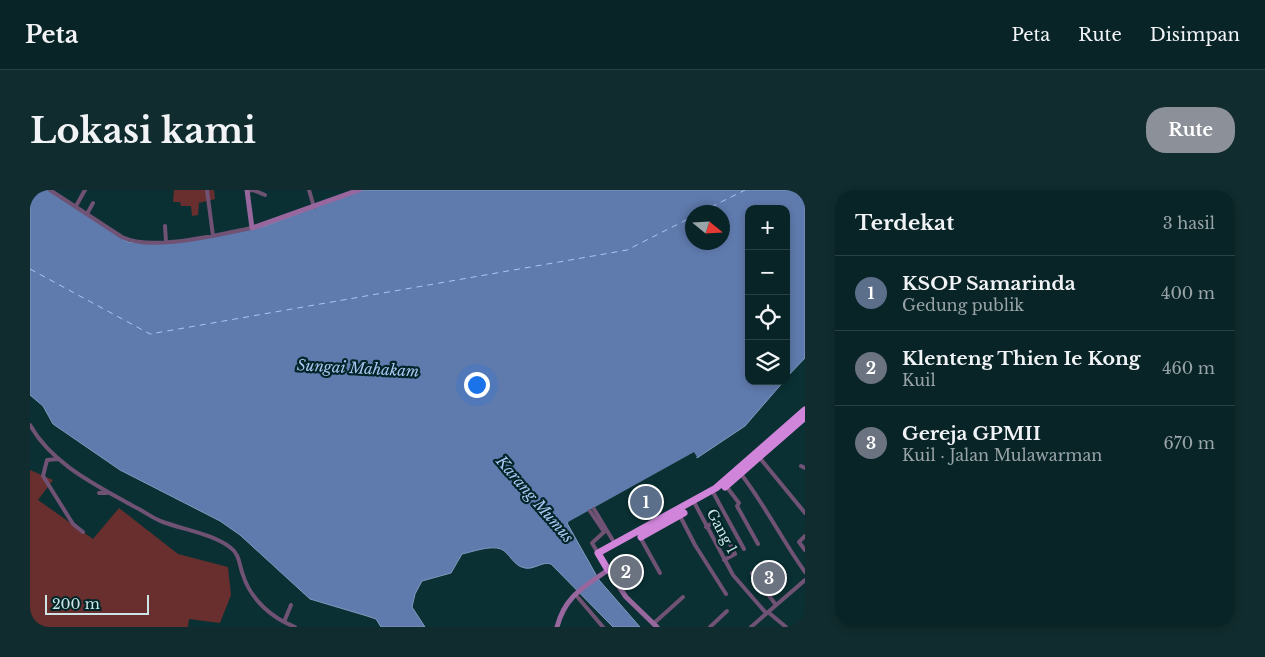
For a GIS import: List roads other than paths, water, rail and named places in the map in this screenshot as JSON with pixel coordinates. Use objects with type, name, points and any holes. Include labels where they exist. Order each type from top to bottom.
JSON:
[{"type":"highway","points":[[599,555],[640,538],[726,486],[741,474],[805,410]]},
{"type":"highway","points":[[695,504],[805,417]]},
{"type":"highway","points":[[599,555],[615,544],[679,513]]},
{"type":"highway","points":[[599,555],[608,570]]},
{"type":"street","points":[[50,190],[126,239],[166,242],[213,236],[252,228],[314,207],[348,192],[359,190]]},
{"type":"street","points":[[59,190],[61,197]]},
{"type":"street","points":[[76,206],[85,190]]},
{"type":"street","points":[[207,190],[213,236]]},
{"type":"street","points":[[310,190],[314,207]]},
{"type":"street","points":[[252,228],[248,191],[265,194]]},
{"type":"street","points":[[87,214],[93,203]]},
{"type":"street","points":[[166,226],[166,242]]},
{"type":"street","points":[[30,425],[37,437],[58,459],[106,493],[155,519],[205,536],[232,549],[238,556],[243,576],[266,610],[295,627]]},
{"type":"street","points":[[758,456],[805,514]]},
{"type":"street","points":[[58,459],[47,460],[43,476],[73,524],[83,532]]},
{"type":"street","points":[[741,474],[762,503],[805,572]]},
{"type":"street","points":[[726,486],[739,503],[737,506],[758,544]]},
{"type":"street","points":[[99,493],[106,493]]},
{"type":"street","points":[[714,494],[744,549]]},
{"type":"street","name":"Gang 1","points":[[695,504],[724,560],[747,593],[767,613],[786,627]]},
{"type":"street","points":[[599,555],[592,542],[604,532],[592,510],[615,544]]},
{"type":"street","points":[[679,513],[726,594]]},
{"type":"street","points":[[706,527],[718,520],[735,554],[724,560]]},
{"type":"street","points":[[805,536],[799,543],[805,550]]},
{"type":"street","points":[[640,538],[660,573]]},
{"type":"street","points":[[557,627],[563,608],[576,593],[608,570],[626,597],[655,625],[683,597]]},
{"type":"street","points":[[752,573],[776,605]]},
{"type":"street","points":[[750,627],[805,580]]},
{"type":"street","points":[[576,593],[603,627]]},
{"type":"street","points":[[284,622],[291,605]]},
{"type":"street","points":[[710,627],[727,611]]},
{"type":"water","points":[[30,190],[50,190],[128,242],[169,243],[265,226],[361,190],[805,190],[805,358],[790,374],[790,205],[745,205],[745,385],[781,385],[745,426],[697,458],[693,453],[567,523],[599,580],[640,627],[613,627],[551,564],[548,563],[532,568],[521,567],[501,549],[492,548],[462,554],[451,573],[422,581],[415,594],[412,607],[425,627],[381,627],[376,619],[310,599],[240,535],[220,521],[120,470],[53,424],[43,406],[30,395]]},
{"type":"place","name":"KSOP Samarinda","points":[[646,502]]},
{"type":"place","name":"Klenteng Thien Ie Kong","points":[[626,572]]},
{"type":"place","name":"Gereja GPMII","points":[[769,578]]},
{"type":"water label","name":"Sungai Mahakam","points":[[358,368]]},
{"type":"water label","name":"Karang Mumus","points":[[535,499]]}]
